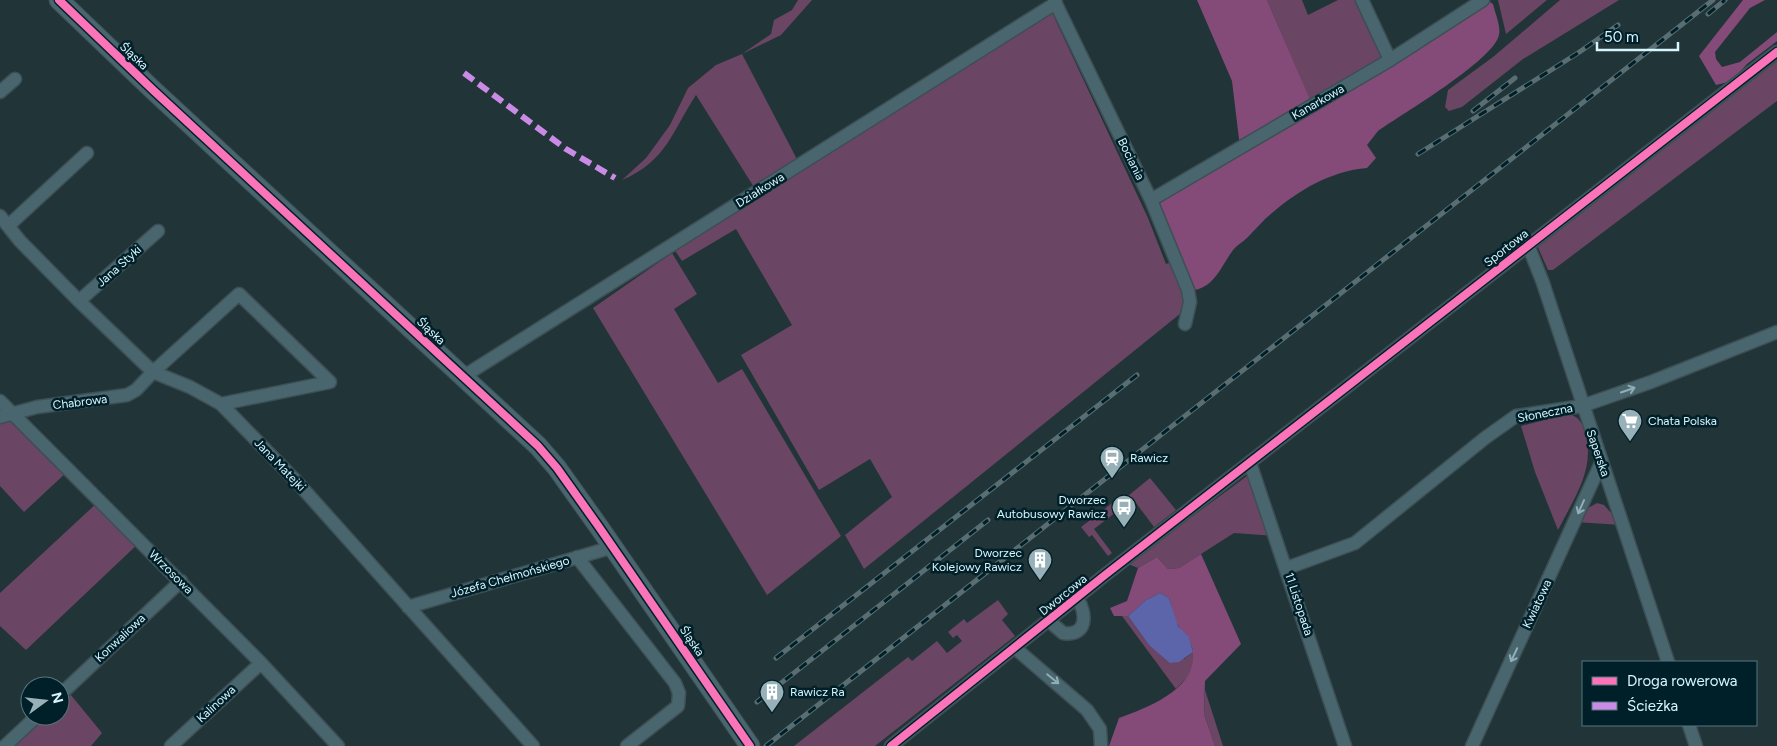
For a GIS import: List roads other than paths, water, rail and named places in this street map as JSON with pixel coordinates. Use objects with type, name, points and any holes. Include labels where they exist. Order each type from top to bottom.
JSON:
[{"type":"street","name":"Śląska","points":[[59,0],[153,90],[538,446],[557,468],[613,547],[750,746]]},
{"type":"street","points":[[1362,0],[1390,60]]},
{"type":"street","name":"Kanarkowa","points":[[1151,200],[1390,60],[1483,0]]},
{"type":"street","name":"Działkowa","points":[[464,376],[1055,2]]},
{"type":"street","name":"Bociania","points":[[1055,2],[1151,200],[1188,290],[1190,302],[1185,324]]},
{"type":"street","name":"Sportowa","points":[[1250,463],[1777,52]]},
{"type":"street","points":[[0,92],[15,79]]},
{"type":"street","points":[[4,221],[87,153]]},
{"type":"street","name":"Jana Matejki","points":[[4,221],[79,301],[152,372],[221,404],[296,482],[533,746]]},
{"type":"street","name":"Jana Styki","points":[[79,301],[158,231]]},
{"type":"street","name":"Saperska","points":[[1528,245],[1543,283],[1668,661]]},
{"type":"street","name":"Chabrowa","points":[[5,415],[37,407],[127,395],[136,390],[152,372],[239,294],[330,382],[221,404]]},
{"type":"street","name":"Słoneczna","points":[[1287,568],[1355,543],[1485,438],[1516,416],[1582,406],[1652,382],[1777,332]]},
{"type":"street","name":"Wrzosowa","points":[[0,401],[5,415],[181,581],[338,746]]},
{"type":"street","name":"Kwiatowa","points":[[1472,746],[1601,462]]},
{"type":"street","name":"11 Listopada","points":[[1250,463],[1287,568],[1345,746]]},
{"type":"street","name":"Dworcowa","points":[[891,746],[1250,463]]},
{"type":"street","name":"Józefa Chełmońskiego","points":[[408,607],[613,547]]},
{"type":"street","points":[[577,557],[675,683],[680,700],[678,706],[627,746]]},
{"type":"street","name":"Konwaliowa","points":[[70,686],[181,581]]},
{"type":"street","name":"Dworcowa","points":[[1049,620],[1062,633],[1073,632],[1079,628],[1085,616],[1084,608],[1077,598]]},
{"type":"street","points":[[1015,648],[1087,710],[1100,729],[1102,746]]},
{"type":"street","name":"Kalinowa","points":[[171,746],[261,663]]},
{"type":"street","points":[[0,741],[5,746],[26,726]]},
{"type":"street","points":[[1689,726],[1696,746]]},
{"type":"water","points":[[1160,593],[1169,598],[1178,626],[1189,637],[1193,652],[1179,662],[1170,663],[1149,645],[1128,616],[1146,600]]},
{"type":"railway","points":[[766,746],[1713,0]]},
{"type":"railway","points":[[1708,14],[1725,0]]},
{"type":"railway","points":[[1418,154],[1578,53],[1618,25]]},
{"type":"railway","points":[[1473,111],[1515,78]]},
{"type":"railway","points":[[776,658],[1137,375]]},
{"type":"railway","points":[[757,702],[988,520]]},
{"type":"place","name":"Chata Polska","points":[[1630,442]]},
{"type":"place","name":"Rawicz","points":[[1112,479]]},
{"type":"place","name":"Dworzec Autobusowy Rawicz","points":[[1124,528]]},
{"type":"place","name":"Dworzec Kolejowy Rawicz","points":[[1040,581]]},
{"type":"place","name":"Rawicz Ra","points":[[772,713]]}]
